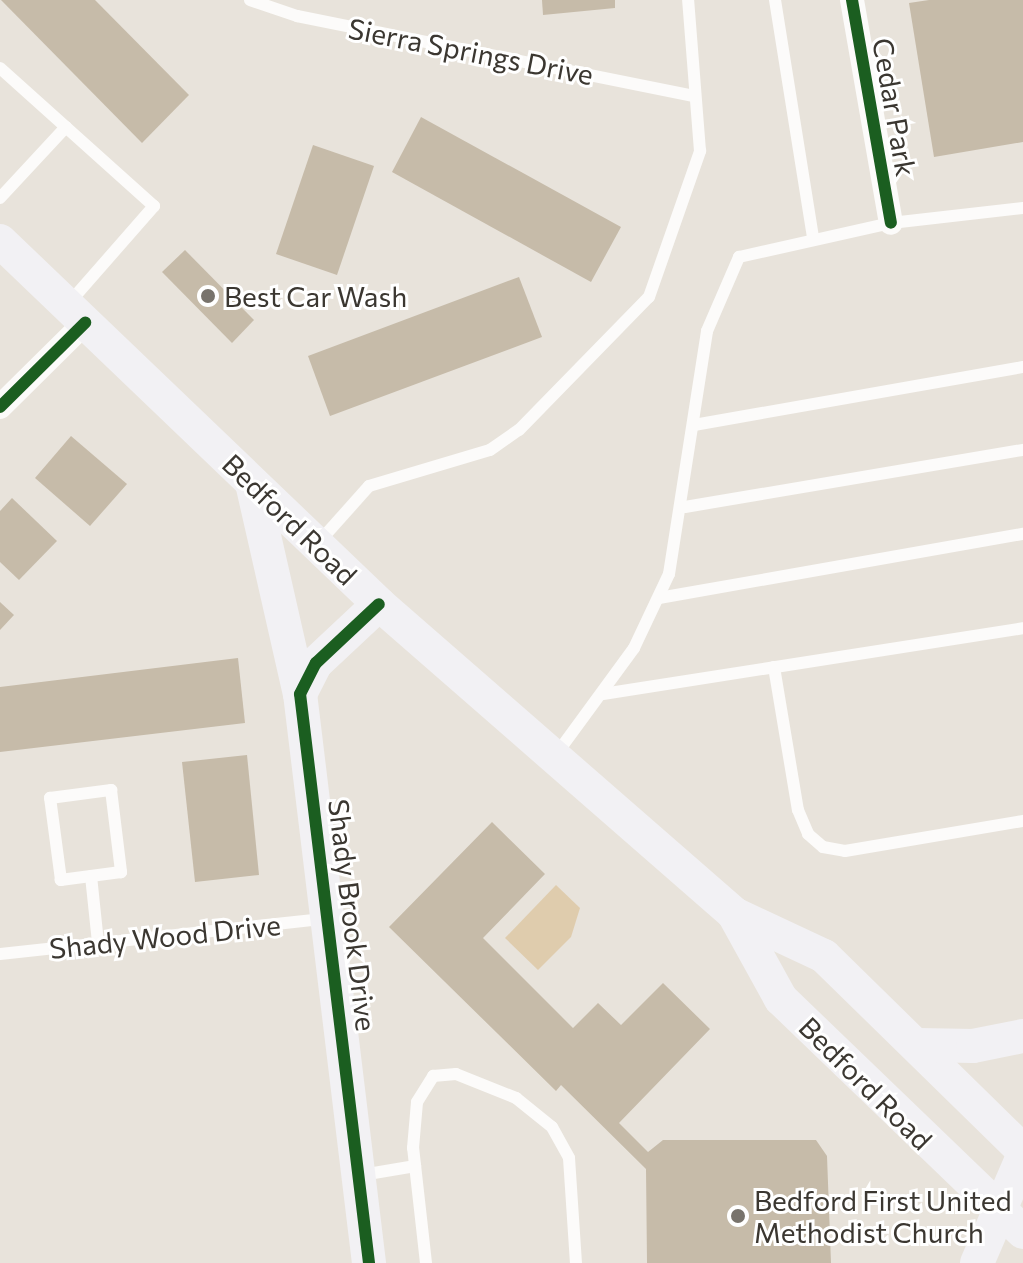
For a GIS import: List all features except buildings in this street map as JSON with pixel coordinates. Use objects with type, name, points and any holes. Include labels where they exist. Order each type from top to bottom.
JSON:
[{"type":"main road","name":"Bedford Road","points":[[0,241],[379,604],[734,914],[824,956],[919,1045],[1023,1153]]},
{"type":"main road","name":"Shady Brook Drive","points":[[252,482],[300,694],[330,918],[369,1263]]},
{"type":"main road","points":[[300,694],[316,663],[379,604]]},
{"type":"main road","name":"Bedford Road","points":[[734,914],[781,999],[1012,1221]]},
{"type":"main road","points":[[919,1045],[973,1046],[1023,1036]]},
{"type":"main road","points":[[977,1263],[1012,1221],[1023,1153]]},
{"type":"street","name":"Cedar Park","points":[[852,0],[891,223]]},
{"type":"street","points":[[0,407],[76,314]]},
{"type":"lane","name":"Sierra Springs Drive","points":[[250,0],[297,16],[695,96]]},
{"type":"lane","points":[[317,545],[369,486],[490,450],[519,430],[649,297],[700,151],[688,0]]},
{"type":"lane","points":[[775,0],[813,237]]},
{"type":"lane","points":[[0,68],[154,206],[76,314]]},
{"type":"lane","points":[[0,198],[66,127]]},
{"type":"lane","points":[[555,757],[603,694],[659,598],[685,507],[707,331],[739,257],[813,237],[891,223],[1023,208]]},
{"type":"lane","points":[[694,425],[1023,367]]},
{"type":"lane","points":[[685,507],[1023,450]]},
{"type":"lane","points":[[659,598],[1023,534]]},
{"type":"lane","points":[[603,694],[1023,628]]},
{"type":"lane","points":[[774,667],[798,810],[808,834],[823,847],[845,851],[1023,821]]},
{"type":"lane","points":[[111,790],[121,872],[91,876],[61,880],[50,798],[111,790]]},
{"type":"lane","points":[[91,876],[98,943]]},
{"type":"lane","name":"Shady Wood Drive","points":[[0,954],[330,918]]},
{"type":"lane","points":[[426,1263],[415,1166],[417,1102],[433,1076],[456,1074],[516,1098],[552,1127],[569,1158],[576,1263]]},
{"type":"lane","points":[[359,1175],[415,1166]]},
{"type":"shaded area","points":[[556,885],[580,908],[571,937],[538,970],[505,938]]},
{"type":"cycle path","points":[[852,0],[891,223]]},
{"type":"cycle path","points":[[0,407],[85,323]]},
{"type":"cycle path","points":[[369,1263],[300,694],[316,663],[379,604]]},
{"type":"place","name":"Best Car Wash","points":[[208,296]]},
{"type":"place","name":"Bedford First United Methodist Church","points":[[738,1216]]}]
